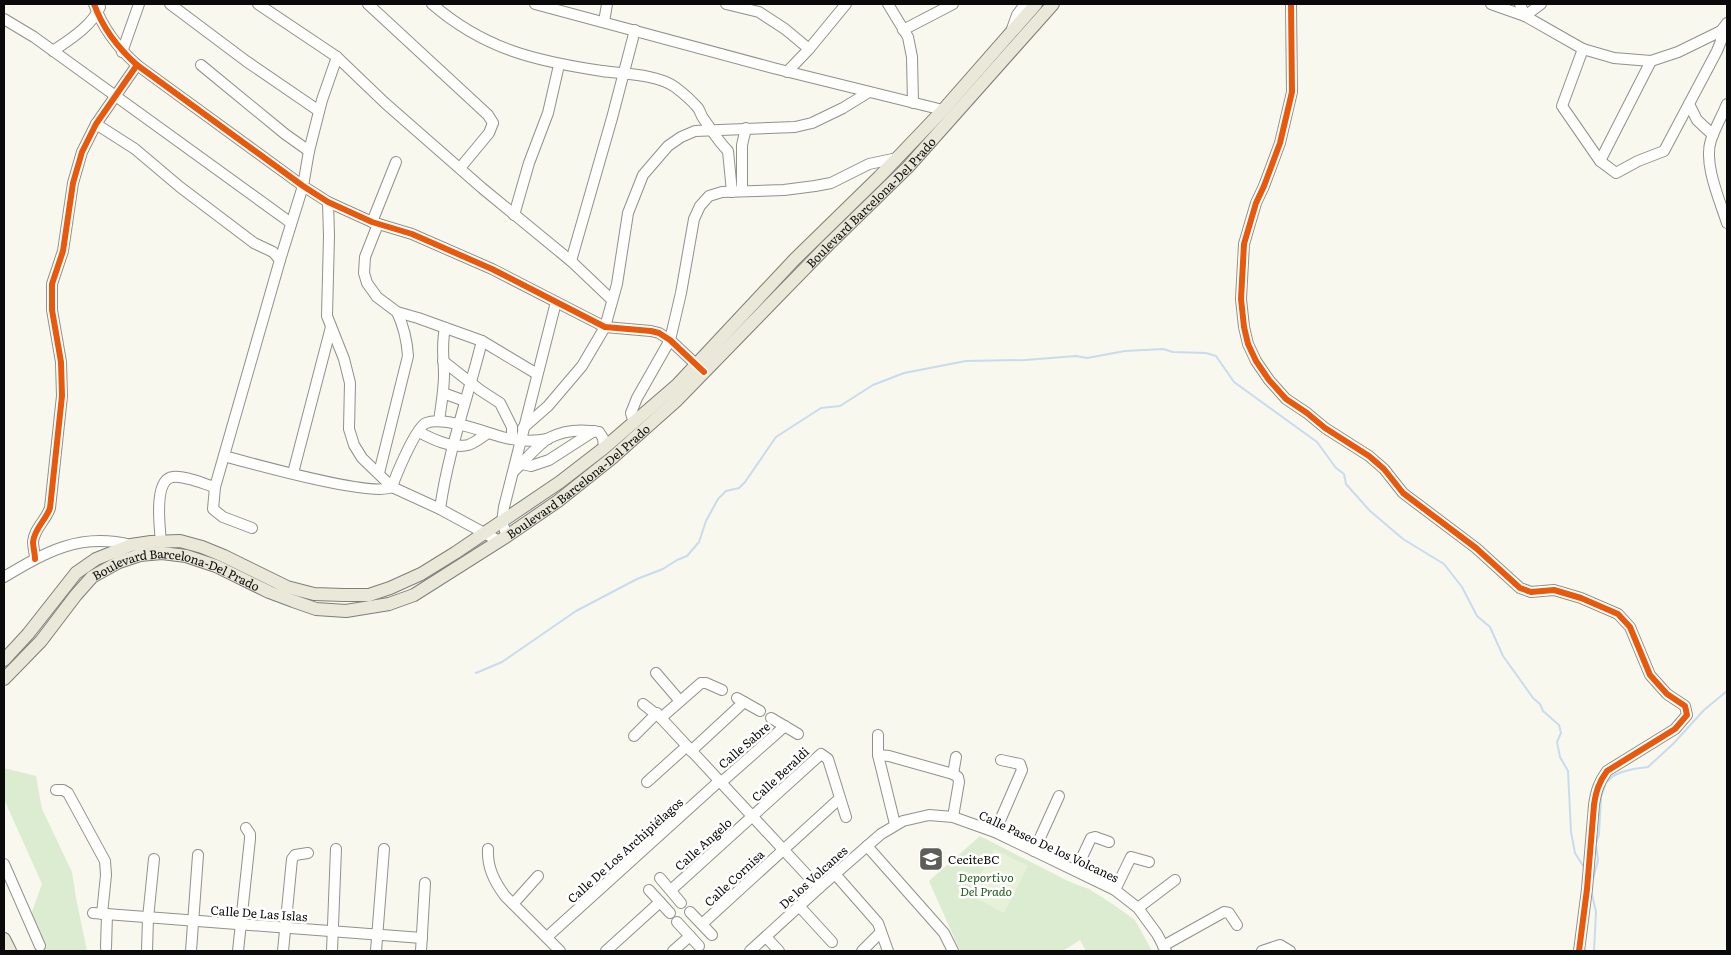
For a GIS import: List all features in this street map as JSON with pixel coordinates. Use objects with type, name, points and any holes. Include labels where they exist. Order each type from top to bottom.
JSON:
[{"type":"main road","name":"Boulevard Barcelona-Del Prado","points":[[4,679],[41,641],[92,577],[119,562],[140,555],[162,553],[186,556],[216,566],[269,592],[316,609],[346,610],[389,604],[414,595],[503,539],[558,501],[612,458],[676,401],[700,368],[795,259],[879,177],[943,110],[1036,4]]},
{"type":"main road","name":"Boulevard Barcelona-Del Prado","points":[[4,660],[28,634],[76,573],[96,559],[131,545],[180,542],[202,547],[287,587],[314,594],[369,595],[421,574],[485,534],[560,482],[700,368],[908,167],[1054,4]]},
{"type":"main road","points":[[216,566],[224,556]]},
{"type":"main road","points":[[4,939],[10,951]]},
{"type":"street","points":[[122,52],[139,4]]},
{"type":"street","points":[[170,4],[246,61],[320,111]]},
{"type":"street","points":[[258,4],[337,57],[385,103],[514,215],[571,261],[612,300]]},
{"type":"street","points":[[368,4],[488,115],[493,123],[489,133],[460,168]]},
{"type":"street","points":[[432,4],[468,31],[486,41],[542,61],[559,65],[646,76],[674,86],[699,109],[711,130],[728,151],[737,192]]},
{"type":"street","points":[[535,4],[787,72],[943,110]]},
{"type":"street","points":[[604,22],[607,4]]},
{"type":"street","points":[[726,4],[759,12],[785,29],[809,49]]},
{"type":"street","points":[[787,72],[809,49],[846,4]]},
{"type":"street","points":[[1012,30],[1017,15],[1025,4]]},
{"type":"street","points":[[1291,4],[1292,92],[1280,143],[1256,203],[1244,244],[1242,299],[1244,327],[1248,344],[1256,361],[1269,380],[1286,399],[1331,432],[1369,456],[1384,469],[1403,493],[1438,517],[1520,588],[1531,592],[1554,590],[1581,598],[1618,614],[1630,627],[1650,675],[1668,694],[1685,706],[1687,715],[1674,728],[1607,771],[1600,780],[1594,805],[1587,889],[1579,951]]},
{"type":"street","points":[[1491,4],[1525,16],[1583,49],[1614,58],[1651,61],[1678,52],[1724,27]]},
{"type":"street","points":[[1520,4],[1525,16]]},
{"type":"street","points":[[1525,16],[1541,4]]},
{"type":"street","points":[[903,30],[948,5]]},
{"type":"street","points":[[892,6],[908,38],[912,57],[913,103]]},
{"type":"street","points":[[53,51],[76,34],[97,7],[114,41],[122,52],[137,65],[303,186],[328,202],[375,223],[412,234],[492,269],[605,327],[651,330],[659,333],[670,340],[700,368]]},
{"type":"street","points":[[4,19],[28,33],[116,95],[291,222]]},
{"type":"street","points":[[1583,49],[1562,106],[1600,161],[1616,173],[1664,152],[1717,51],[1724,27]]},
{"type":"street","points":[[571,261],[635,30]]},
{"type":"street","points":[[252,528],[223,517],[213,509],[215,487],[303,186],[308,151],[327,83],[337,57]]},
{"type":"street","points":[[1600,161],[1651,61]]},
{"type":"street","points":[[35,559],[33,543],[36,532],[46,518],[50,508],[62,396],[61,362],[52,310],[52,284],[66,238],[72,183],[82,152],[96,124],[137,65]]},
{"type":"street","points":[[201,65],[308,151]]},
{"type":"street","points":[[514,215],[529,163],[548,113],[559,65]]},
{"type":"street","points":[[523,428],[548,406],[582,366],[605,327],[617,284],[628,213],[643,175],[668,146],[681,137],[695,131],[795,127],[812,123],[844,108],[869,92]]},
{"type":"street","points":[[1689,104],[1697,120],[1713,135]]},
{"type":"street","points":[[1727,104],[1713,135],[1708,152],[1713,178],[1727,224]]},
{"type":"street","points":[[1721,120],[1727,132]]},
{"type":"street","points":[[96,124],[135,149],[180,187],[254,243],[273,252],[280,260]]},
{"type":"street","points":[[737,192],[742,145],[746,128]]},
{"type":"street","points":[[634,423],[631,413],[636,398],[670,340],[681,293],[694,219],[700,206],[709,196],[722,192],[784,190],[831,183],[869,164],[897,158]]},
{"type":"street","points":[[379,473],[408,356],[407,342],[404,326],[397,312],[372,291],[364,274],[365,257],[396,162]]},
{"type":"street","points":[[869,164],[879,177]]},
{"type":"street","points":[[328,202],[327,316],[344,359],[350,383],[349,428],[354,445],[362,458],[392,487],[440,509],[485,534],[503,539],[502,522],[504,508],[518,467],[516,440],[512,427],[500,403],[443,361]]},
{"type":"street","points":[[516,440],[523,428],[556,302]]},
{"type":"street","points":[[397,312],[482,342],[537,374]]},
{"type":"street","points":[[293,473],[331,327]]},
{"type":"street","points":[[439,422],[443,393],[442,350],[445,328]]},
{"type":"street","points":[[440,509],[453,445],[482,342]]},
{"type":"street","points":[[443,393],[465,401]]},
{"type":"street","points":[[392,487],[397,472],[424,424],[439,422],[459,424],[516,440],[533,441],[548,439],[576,430],[594,431],[602,434],[604,448]]},
{"type":"street","points":[[518,467],[531,466],[549,460],[594,431]]},
{"type":"street","points":[[419,432],[453,445],[469,445],[488,433]]},
{"type":"street","points":[[518,467],[548,439]]},
{"type":"street","points":[[224,456],[367,489],[389,489],[392,487]]},
{"type":"street","points":[[161,542],[158,504],[162,487],[168,479],[179,477],[215,487]]},
{"type":"street","points":[[4,577],[35,559],[71,544],[102,540],[131,545]]},
{"type":"street","points":[[656,672],[680,702]]},
{"type":"street","points":[[634,736],[680,702],[701,683],[706,683],[722,690]]},
{"type":"street","points":[[647,782],[689,748],[740,700],[760,711]]},
{"type":"street","points":[[643,704],[659,716],[819,888]]},
{"type":"street","points":[[771,718],[798,734]]},
{"type":"street","name":"Calle Sabre","points":[[720,782],[785,726]]},
{"type":"street","points":[[878,735],[878,755],[895,824]]},
{"type":"street","name":"Calle Beraldi","points":[[752,816],[821,754],[825,755],[828,759],[839,799]]},
{"type":"street","points":[[878,755],[889,756],[956,775]]},
{"type":"street","points":[[953,817],[959,782],[956,775],[956,757]]},
{"type":"street","points":[[995,832],[1022,770],[1022,766],[1015,762],[1001,760]]},
{"type":"street","name":"Calle De Los Archipiélagos","points":[[547,937],[720,782]]},
{"type":"street","points":[[56,790],[68,793],[105,862],[106,876],[101,914],[106,948]]},
{"type":"street","points":[[1034,851],[1059,796]]},
{"type":"street","points":[[839,799],[846,817]]},
{"type":"street","name":"Calle Cornisa","points":[[702,924],[839,799]]},
{"type":"street","name":"Calle Paseo De los Volcanes","points":[[895,824],[914,817],[929,815],[953,817],[995,832],[1115,890],[1138,908],[1165,948]]},
{"type":"street","name":"Calle Angelo","points":[[671,890],[752,816]]},
{"type":"street","name":"De los Volcanes","points":[[750,951],[819,888],[895,824]]},
{"type":"street","points":[[238,951],[250,838],[246,828]]},
{"type":"street","points":[[1076,870],[1091,838],[1097,837],[1109,842]]},
{"type":"street","points":[[867,846],[944,933],[952,951]]},
{"type":"street","points":[[332,951],[336,849]]},
{"type":"street","points":[[376,951],[384,849]]},
{"type":"street","points":[[488,849],[487,862],[491,874],[501,891],[560,951]]},
{"type":"street","points":[[283,951],[292,856],[308,853]]},
{"type":"street","points":[[191,951],[198,855]]},
{"type":"street","points":[[1115,890],[1131,857],[1149,862]]},
{"type":"street","points":[[147,951],[148,918],[154,859]]},
{"type":"street","points":[[17,864],[5,868],[40,946]]},
{"type":"street","points":[[835,874],[874,918],[888,951]]},
{"type":"street","points":[[514,904],[538,876]]},
{"type":"street","points":[[660,878],[681,903]]},
{"type":"street","points":[[1138,908],[1175,880]]},
{"type":"street","points":[[421,951],[425,883]]},
{"type":"street","points":[[649,890],[670,913]]},
{"type":"street","points":[[606,951],[660,902]]},
{"type":"street","points":[[799,906],[832,942]]},
{"type":"street","points":[[690,912],[712,935]]},
{"type":"street","points":[[1165,948],[1224,912],[1229,913],[1236,925]]},
{"type":"street","name":"Calle De Las Islas","points":[[101,914],[422,938]]},
{"type":"street","points":[[677,922],[699,946]]},
{"type":"street","points":[[862,951],[881,932]]},
{"type":"street","points":[[673,951],[690,936]]},
{"type":"street","points":[[766,937],[779,951]]},
{"type":"street","points":[[1262,951],[1280,946],[1290,951]]},
{"type":"green space","points":[[4,768],[36,776],[42,809],[72,872],[87,951],[43,951],[40,937],[30,917],[42,884],[4,799]]},
{"type":"green space","name":"Deportivo Del Prado","points":[[980,836],[1070,882],[1089,889],[1114,905],[1135,920],[1152,951],[1086,951],[1080,940],[1063,951],[960,951],[929,881]]},
{"type":"green space","name":"Deportivo Del Prado","points":[[994,849],[1028,866],[1004,913],[970,895]]},
{"type":"waterway","points":[[476,673],[502,662],[576,611],[637,579],[663,569],[687,556],[699,542],[706,521],[718,499],[726,491],[739,488],[745,482],[776,437],[821,408],[840,406],[873,385],[904,373],[966,361],[1025,360],[1076,356],[1087,358],[1125,351],[1163,349],[1173,352],[1206,353],[1216,356],[1234,382],[1317,442],[1336,468],[1344,474],[1346,484],[1369,510],[1403,539],[1444,564],[1462,587],[1477,616],[1490,627],[1503,656],[1533,698],[1540,704],[1543,711],[1559,725],[1561,733],[1557,742],[1560,757],[1568,771],[1571,832],[1575,853],[1585,869]]},
{"type":"waterway","points":[[1592,883],[1598,860],[1596,844],[1599,834],[1601,797],[1606,783],[1613,776],[1622,772],[1648,767],[1674,743],[1704,710],[1727,691]]},
{"type":"waterway","points":[[1591,890],[1596,912],[1594,951]]},
{"type":"cycle path","points":[[94,4],[112,38],[137,65],[303,186],[328,202],[372,222],[412,234],[492,269],[605,327],[659,333],[670,340],[704,372]]},
{"type":"cycle path","points":[[1291,4],[1292,92],[1280,143],[1256,203],[1244,244],[1241,299],[1248,344],[1256,361],[1269,380],[1286,399],[1325,428],[1369,456],[1384,469],[1403,493],[1476,548],[1520,588],[1531,592],[1554,590],[1581,598],[1618,614],[1630,627],[1650,675],[1667,694],[1685,706],[1687,715],[1675,729],[1607,771],[1600,783],[1594,805],[1587,889],[1579,951]]},
{"type":"cycle path","points":[[35,559],[34,537],[50,508],[62,396],[61,362],[52,310],[52,284],[63,251],[73,183],[82,152],[96,124],[137,65]]},
{"type":"place","name":"CeciteBC","points":[[931,859]]}]
